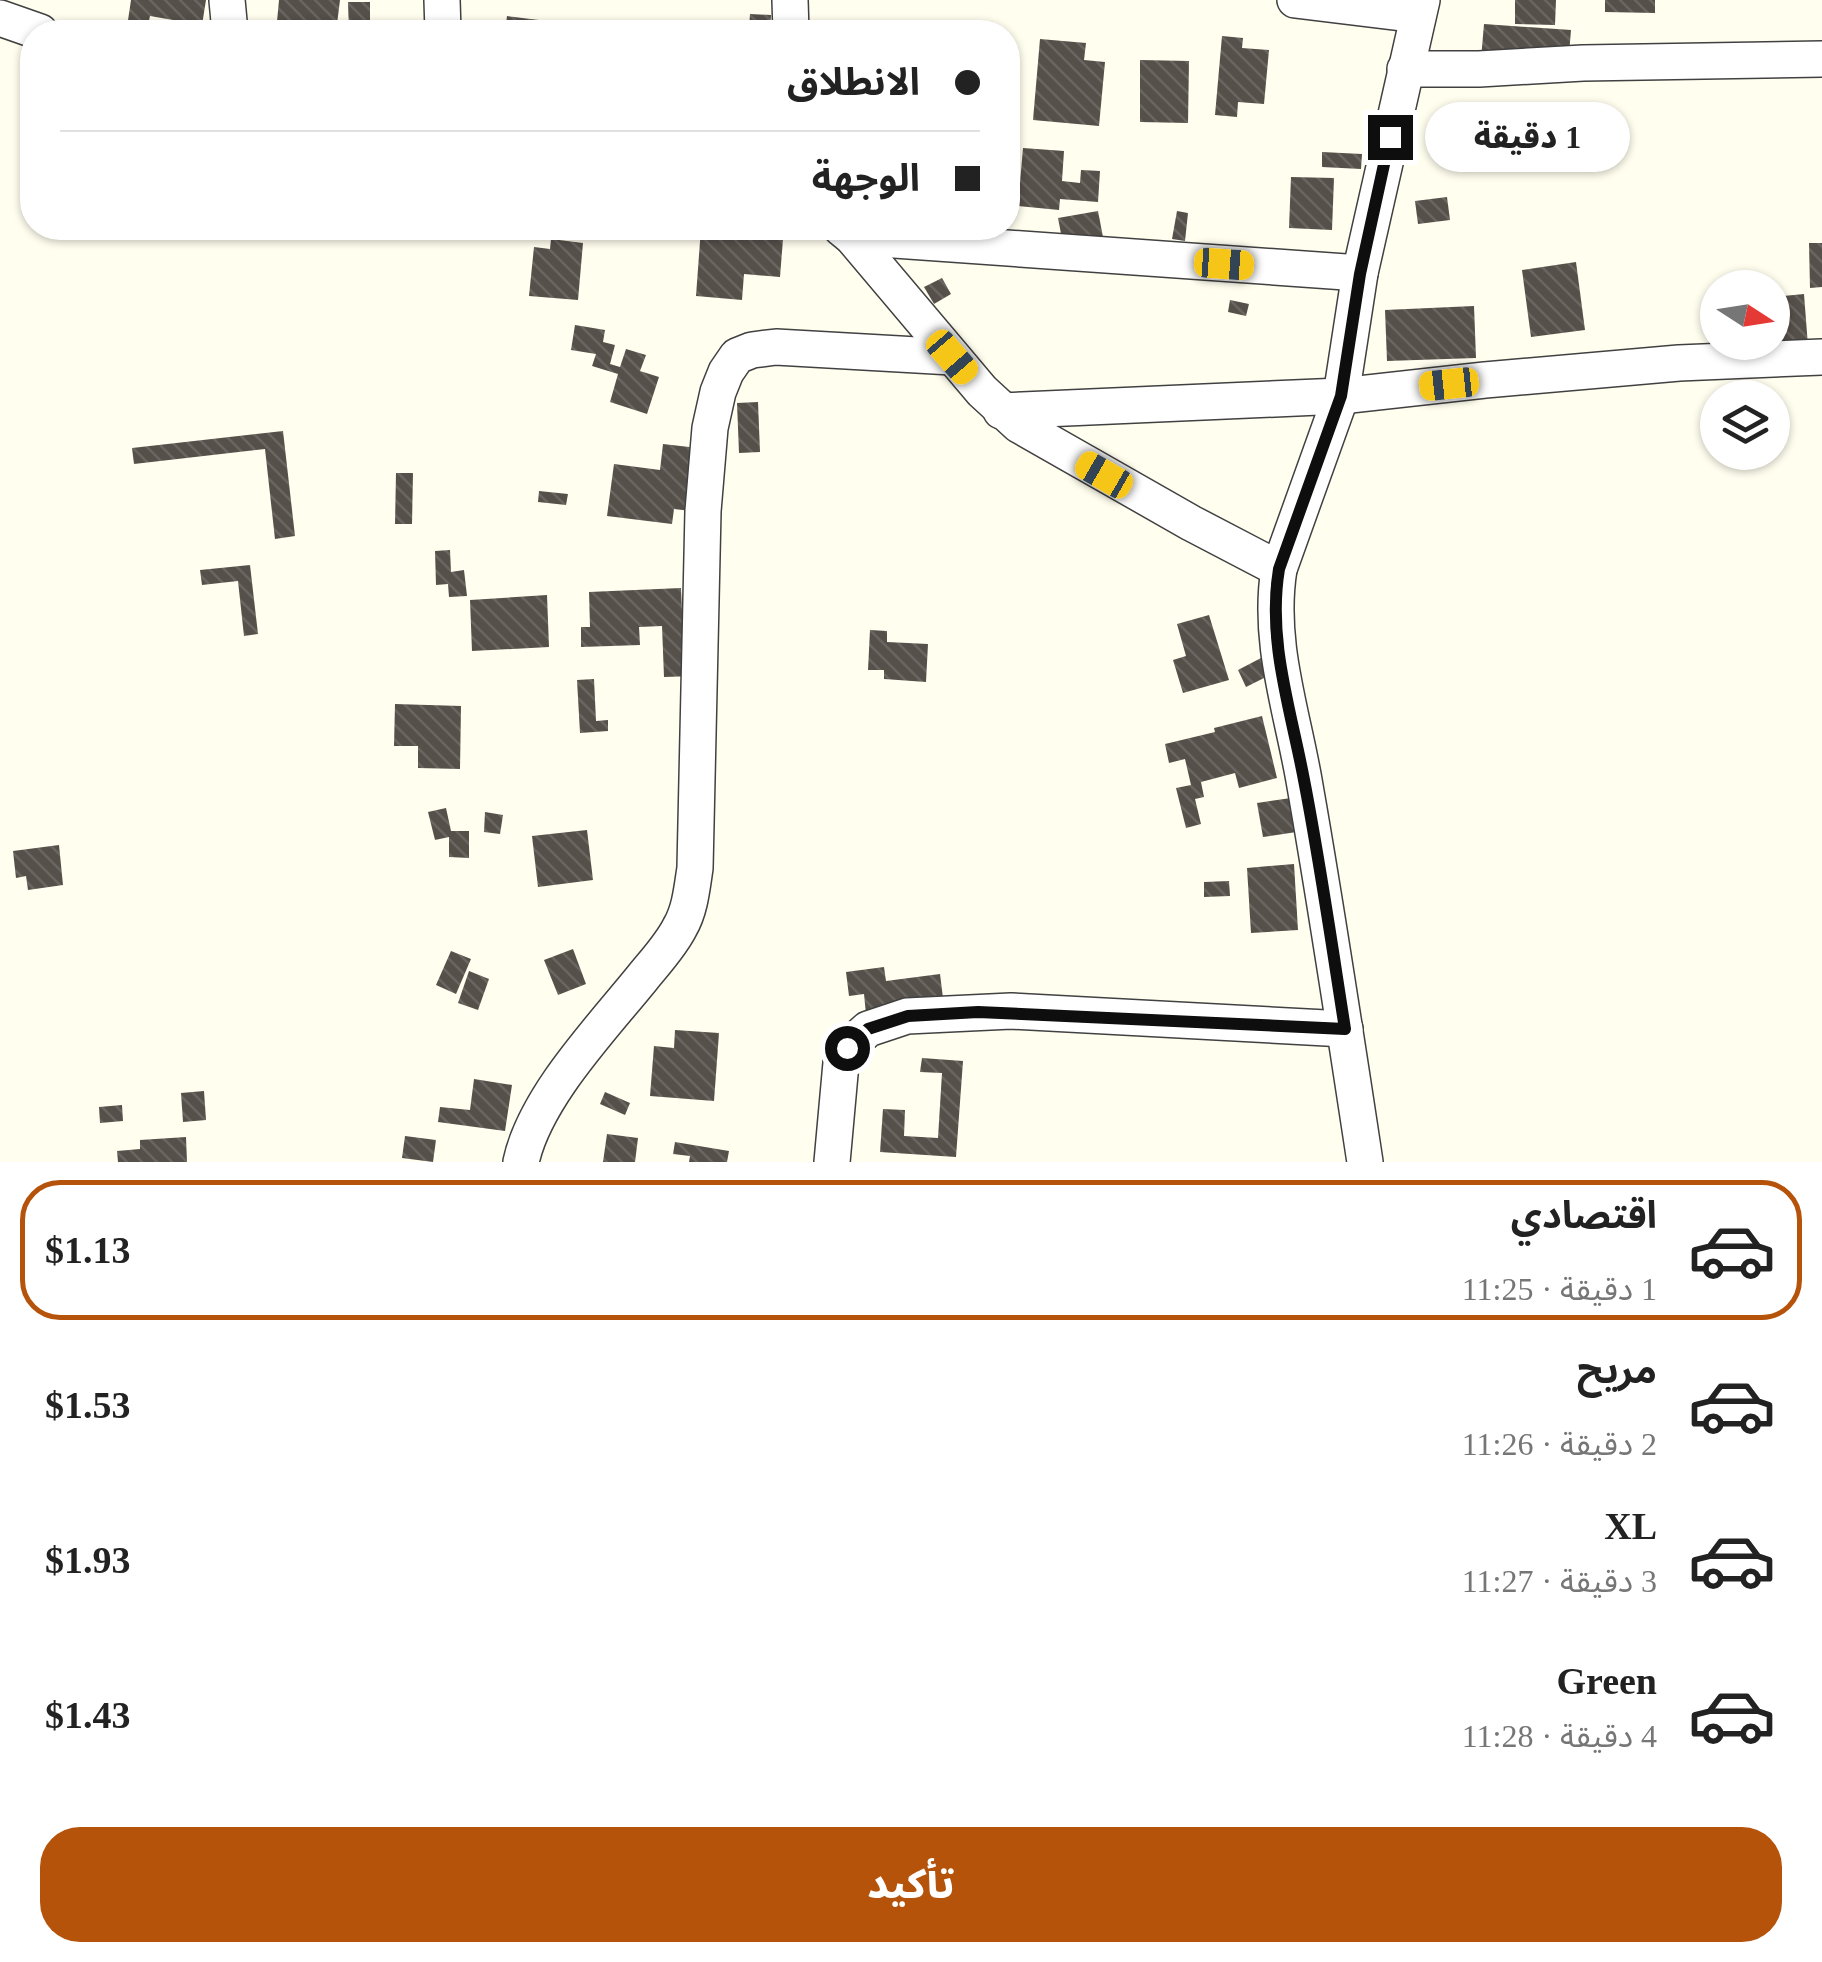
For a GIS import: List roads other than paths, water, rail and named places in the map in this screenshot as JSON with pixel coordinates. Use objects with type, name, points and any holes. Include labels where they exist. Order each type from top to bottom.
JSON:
[{"type":"street","points":[[1295,0],[1420,8],[1360,274],[1341,396],[1279,569],[1275,610],[1280,666],[1304,781],[1364,1162]]},
{"type":"street","points":[[1405,69],[1822,59]]},
{"type":"street","points":[[853,240],[952,357],[1019,426],[1279,569]]},
{"type":"street","points":[[944,240],[1360,274]]},
{"type":"street","points":[[521,1162],[531,1134],[561,1078],[658,958],[687,914],[696,850],[703,512],[710,428],[726,372],[737,356],[776,348],[952,357]]},
{"type":"street","points":[[1001,411],[1341,396],[1679,363],[1822,356]]},
{"type":"street","points":[[832,1162],[840,1063],[847,1048],[868,1029],[908,1016],[1012,1012],[1345,1029]]}]
